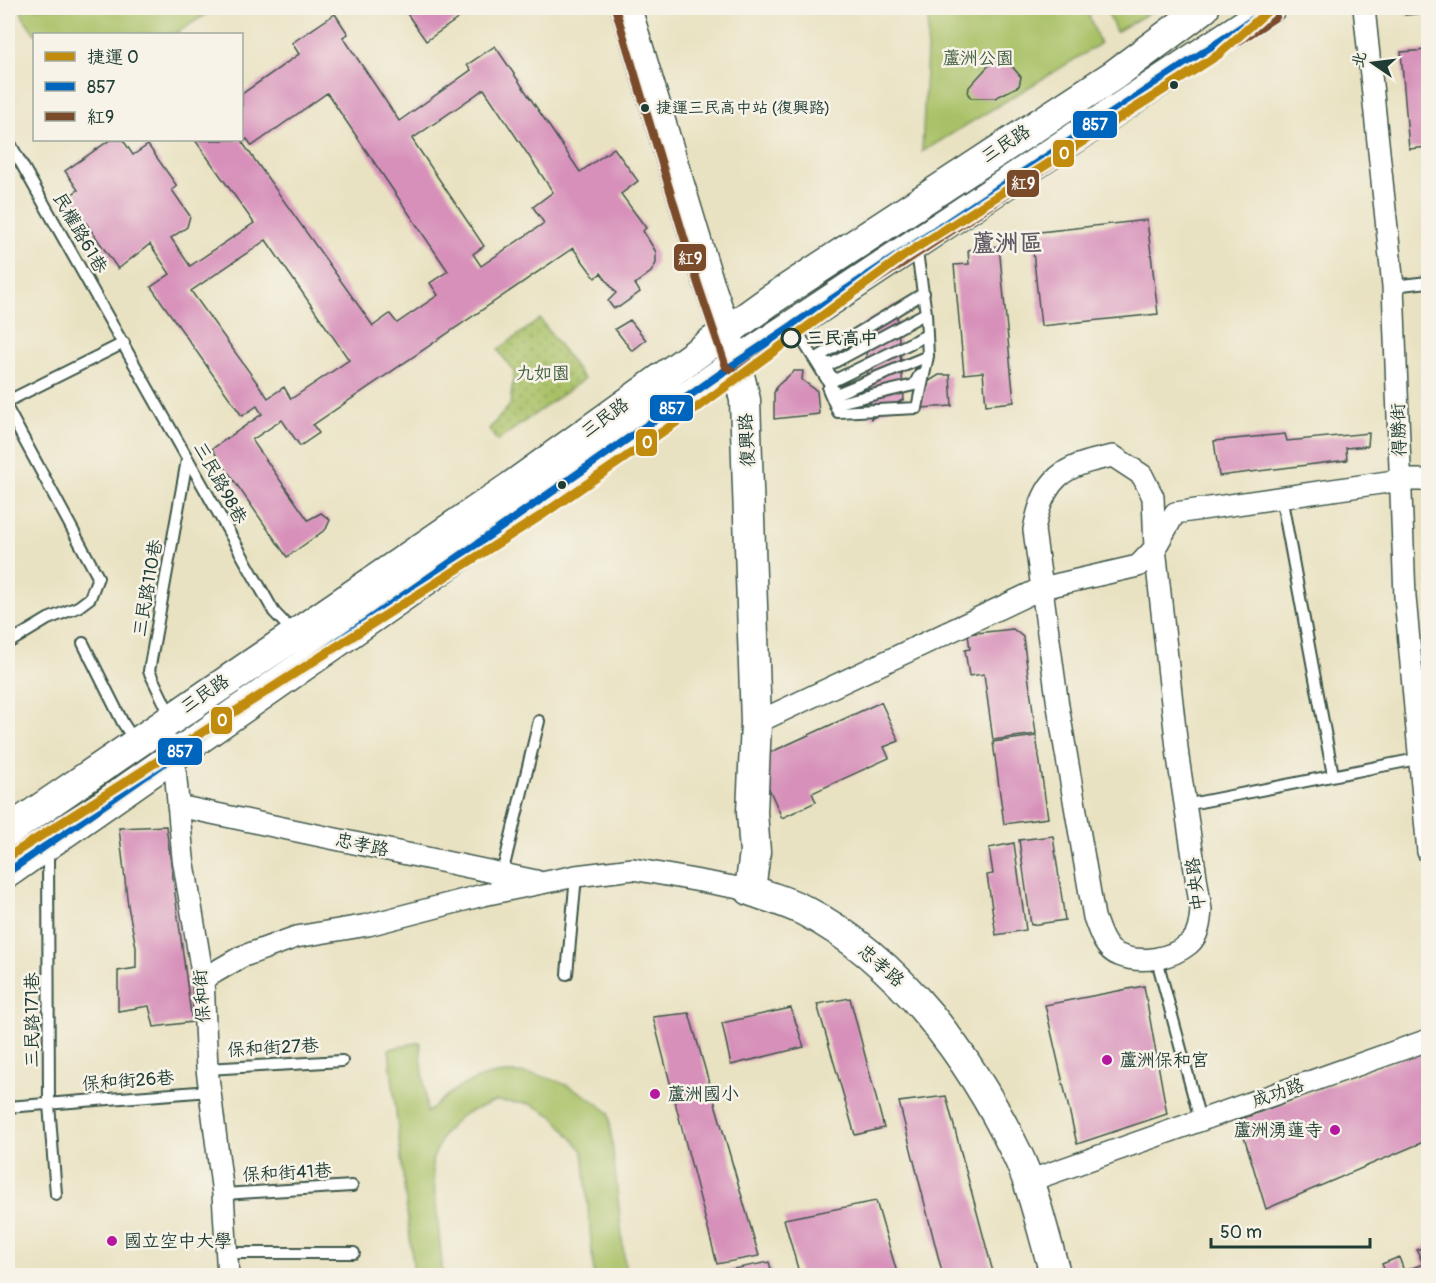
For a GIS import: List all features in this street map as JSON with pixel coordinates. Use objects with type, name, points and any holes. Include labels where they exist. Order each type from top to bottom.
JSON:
[{"type":"main road","name":"復興路","points":[[626,8],[736,363],[745,400],[756,723],[752,812],[754,852],[750,890]]},
{"type":"main road","name":"三民路","points":[[8,831],[171,717],[511,487],[725,332],[1009,142],[1114,75],[1204,8]]},
{"type":"main road","name":"三民路","points":[[8,872],[736,363],[1270,8]]},
{"type":"main road","name":"忠孝路","points":[[750,890],[805,911],[859,946],[910,991],[967,1067],[1018,1155],[1056,1275]]},
{"type":"street","name":"得勝街","points":[[1364,8],[1393,286],[1405,597],[1422,758],[1428,852]]},
{"type":"street","name":"中央路","points":[[1113,456],[1142,475],[1153,497],[1155,548],[1185,805],[1201,909],[1199,929],[1190,944],[1157,960],[1117,955],[1102,940],[1094,917],[1058,706],[1042,588],[1034,530],[1039,503],[1053,480],[1080,462],[1113,456]]},
{"type":"street","points":[[756,723],[1042,588],[1138,566],[1155,548],[1175,513],[1401,480],[1428,480]]},
{"type":"street","name":"保和街","points":[[171,717],[183,858],[203,979],[207,1069],[223,1194],[228,1275]]},
{"type":"street","name":"忠孝路","points":[[178,806],[545,883]]},
{"type":"street","name":"忠孝路","points":[[203,979],[241,957],[296,937],[368,925],[483,895],[576,876],[633,869],[750,890]]},
{"type":"street","name":"成功路","points":[[1026,1182],[1428,1040]]},
{"type":"lane","name":"民權路61巷","points":[[8,140],[123,343]]},
{"type":"lane","points":[[815,359],[838,412],[916,408],[928,357],[924,293],[915,242]]},
{"type":"lane","points":[[1393,286],[1428,282]]},
{"type":"lane","points":[[815,359],[924,293]]},
{"type":"lane","points":[[815,359],[831,364],[926,313]]},
{"type":"lane","points":[[793,325],[836,394],[928,357]]},
{"type":"lane","points":[[815,359],[835,380],[927,335]]},
{"type":"lane","points":[[8,401],[123,343]]},
{"type":"lane","name":"三民路98巷","points":[[123,343],[274,612],[296,634]]},
{"type":"lane","points":[[815,359],[838,403],[915,385],[928,357]]},
{"type":"lane","points":[[8,410],[98,577],[90,598],[78,607],[48,619],[8,643]]},
{"type":"lane","name":"三民路110巷","points":[[171,717],[149,671],[187,460]]},
{"type":"lane","points":[[1281,496],[1333,775]]},
{"type":"lane","points":[[83,643],[136,743]]},
{"type":"lane","points":[[502,874],[539,721]]},
{"type":"lane","points":[[1185,805],[1422,758]]},
{"type":"lane","name":"三民路171巷","points":[[48,845],[49,1104],[57,1194]]},
{"type":"lane","points":[[567,974],[576,876]]},
{"type":"lane","points":[[1157,960],[1200,1120]]},
{"type":"lane","name":"保和街27巷","points":[[207,1069],[342,1061]]},
{"type":"lane","name":"保和街26巷","points":[[8,1107],[210,1091]]},
{"type":"lane","name":"保和街41巷","points":[[223,1194],[352,1186]]},
{"type":"lane","points":[[226,1253],[354,1253]]},
{"type":"green space","points":[[21,8],[216,8],[177,33],[34,33],[23,17]]},
{"type":"green space","name":"蘆洲公園","points":[[929,8],[1086,8],[1100,44],[922,152]]},
{"type":"green space","points":[[1106,8],[1158,8],[1116,32]]},
{"type":"green space","name":"九如園","points":[[540,319],[584,379],[497,441],[489,429],[510,405],[514,372],[498,350]]},
{"type":"green space","points":[[420,1042],[427,1113],[451,1092],[475,1080],[495,1074],[515,1073],[555,1080],[592,1100],[609,1113],[626,1275],[594,1275],[583,1151],[553,1116],[531,1104],[495,1101],[462,1115],[444,1133],[432,1161],[443,1275],[414,1275],[389,1049]]},
{"type":"building","points":[[403,8],[473,8],[426,41]]},
{"type":"building","points":[[1404,8],[1428,8],[1428,13],[1405,15]]},
{"type":"building","points":[[335,14],[348,34],[343,37],[399,121],[471,70],[467,65],[495,46],[580,172],[614,148],[638,181],[621,194],[646,228],[643,231],[656,252],[656,263],[651,272],[635,284],[640,292],[619,307],[613,308],[608,301],[616,293],[601,273],[595,278],[573,248],[313,425],[319,433],[300,446],[282,420],[252,440],[308,520],[321,513],[330,520],[326,529],[287,557],[212,449],[262,414],[257,406],[242,416],[151,287],[170,274],[150,244],[118,269],[68,197],[78,190],[65,171],[109,141],[124,141],[133,155],[148,145],[177,186],[172,190],[190,216],[187,227],[171,238],[190,266],[254,223],[196,141],[243,141],[243,93],[299,54],[292,43]],"holes":[[[484,89],[553,192],[533,207],[544,223],[481,266],[473,254],[484,246],[412,139]],[[327,93],[448,271],[430,283],[438,295],[397,323],[390,314],[373,326],[242,142],[247,139],[252,146]],[[266,240],[349,360],[291,399],[284,387],[268,398],[191,291]]]},
{"type":"building","points":[[1428,50],[1428,147],[1409,149],[1401,52]]},
{"type":"building","points":[[1004,57],[1021,77],[1019,86],[995,98],[971,98],[968,94],[969,87],[991,63]]},
{"type":"building","points":[[1147,220],[1158,314],[1041,326],[1031,233]]},
{"type":"building","points":[[999,246],[1014,402],[986,405],[983,372],[964,374],[954,265],[969,264],[968,250]]},
{"type":"building","points":[[896,304],[904,399],[871,419],[864,323]]},
{"type":"building","points":[[630,320],[646,340],[632,351],[615,329]]},
{"type":"building","points":[[794,371],[803,371],[802,380],[817,391],[819,414],[774,419],[774,393],[777,386]]},
{"type":"building","points":[[939,375],[950,375],[952,406],[921,408],[926,383]]},
{"type":"building","points":[[1369,433],[1368,446],[1346,448],[1347,460],[1219,476],[1214,441],[1285,434],[1287,441]]},
{"type":"building","points":[[1013,629],[1023,637],[1036,734],[993,740],[984,674],[969,676],[965,650],[970,649],[968,634]]},
{"type":"building","points":[[881,702],[899,741],[884,747],[889,758],[812,793],[816,802],[782,818],[756,759]]},
{"type":"building","points":[[1036,736],[1048,818],[1004,824],[993,742]]},
{"type":"building","points":[[166,826],[192,1022],[154,1027],[149,1006],[118,1011],[118,971],[136,968],[136,947],[128,906],[119,828]]},
{"type":"building","points":[[1053,836],[1065,920],[1031,925],[1019,840]]},
{"type":"building","points":[[1014,843],[1026,930],[996,935],[987,875],[993,874],[989,848]]},
{"type":"building","name":"蘆洲保和宮","points":[[1144,986],[1167,1114],[1077,1144],[1045,1005]]},
{"type":"building","points":[[850,998],[884,1128],[855,1135],[817,1004]]},
{"type":"building","points":[[791,1008],[804,1047],[731,1065],[722,1023]]},
{"type":"building","points":[[689,1013],[759,1256],[717,1264],[653,1017]]},
{"type":"building","name":"蘆洲湧蓮寺","points":[[1428,1048],[1428,1140],[1266,1209],[1239,1120]]},
{"type":"building","points":[[946,1096],[994,1276],[943,1276],[899,1102]]},
{"type":"building","points":[[876,1201],[898,1276],[800,1276],[784,1219]]},
{"type":"building","points":[[1428,1245],[1428,1276],[1387,1276],[1382,1264],[1399,1257],[1404,1271],[1423,1264],[1417,1250]]},
{"type":"building","points":[[769,1262],[773,1276],[707,1276],[707,1274]]},
{"type":"metro line","name":"O","points":[[8,857],[542,515],[694,410],[905,255],[1218,55],[1271,8]]},
{"type":"transit line","name":"857","points":[[8,872],[736,363],[1270,8]]},
{"type":"transit line","name":"紅9","points":[[616,11],[698,284],[726,367],[736,373],[1276,17]]},
{"type":"place","name":"捷運三民高中站 (復興路)","points":[[645,108]]},
{"type":"place","name":"三民高中","points":[[791,338]]},
{"type":"place","name":"蘆洲保和宮","points":[[1107,1060]]},
{"type":"place","name":"蘆洲國小","points":[[655,1094]]},
{"type":"place","name":"蘆洲湧蓮寺","points":[[1335,1130]]},
{"type":"place","name":"國立空中大學","points":[[112,1241]]},
{"type":"district","name":"蘆洲區","points":[[1007,243]]}]
